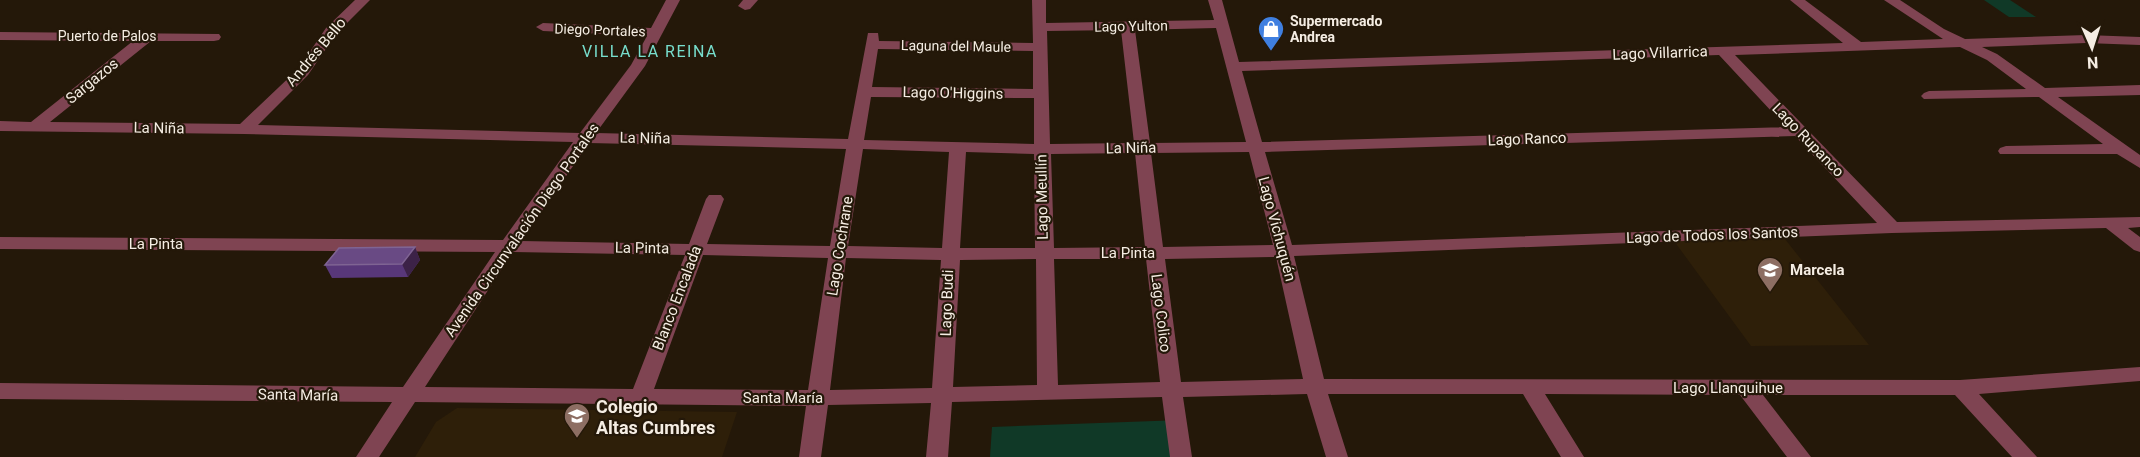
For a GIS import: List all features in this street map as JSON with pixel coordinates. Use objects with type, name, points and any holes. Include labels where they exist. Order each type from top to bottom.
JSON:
[{"type":"street","name":"Andrés Bello","points":[[244,129],[303,72],[331,31],[363,0]]},
{"type":"street","name":"Avenida Circunvalación Diego Portales","points":[[367,457],[508,246],[638,66],[673,0]]},
{"type":"street","name":"Lago Meullín","points":[[1039,0],[1043,254],[1048,393]]},
{"type":"street","name":"Lago Vichuquén","points":[[1215,0],[1284,251],[1315,386],[1337,457]]},
{"type":"street","points":[[1797,0],[1858,47]]},
{"type":"street","points":[[1891,0],[1939,32],[1992,57],[2140,163]]},
{"type":"street","name":"Lago Yulton","points":[[1041,27],[1222,24]]},
{"type":"street","name":"Lago Colico","points":[[1127,26],[1144,147],[1154,253],[1181,457]]},
{"type":"street","name":"Diego Portales","points":[[543,27],[657,32]]},
{"type":"street","name":"Puerto de Palos","points":[[0,36],[214,37]]},
{"type":"street","name":"Sargazos","points":[[35,126],[148,36]]},
{"type":"street","name":"Lago Villarrica","points":[[1233,67],[2086,39],[2140,41]]},
{"type":"street","name":"Laguna del Maule","points":[[873,40],[1041,47]]},
{"type":"street","name":"Lago Cochrane","points":[[810,457],[838,252],[873,40]]},
{"type":"street","name":"Lago Rupanco","points":[[1723,51],[1892,228]]},
{"type":"street","points":[[1929,96],[2140,90]]},
{"type":"street","name":"Lago O'Higgins","points":[[865,92],[1042,94]]},
{"type":"street","name":"La Niña","points":[[0,126],[244,129],[857,143],[958,148],[1254,147]]},
{"type":"street","name":"Lago Ranco","points":[[1254,147],[1799,131]]},
{"type":"street","name":"Lago Budi","points":[[937,457],[943,397],[949,254],[958,148]]},
{"type":"street","points":[[2006,151],[2140,148]]},
{"type":"street","name":"Blanco Encalada","points":[[639,397],[714,199]]},
{"type":"street","name":"Lago de Todos los Santos","points":[[1284,251],[1892,228],[2140,222]]},
{"type":"street","points":[[2111,223],[2140,246]]},
{"type":"street","name":"La Pinta","points":[[0,243],[508,246],[949,254],[1284,251]]},
{"type":"street","name":"Lago Llanquihue","points":[[1315,386],[1960,388],[2139,375]]},
{"type":"street","name":"Santa María","points":[[0,391],[818,398],[943,397],[1315,386]]},
{"type":"street","points":[[1528,386],[1573,457]]},
{"type":"street","points":[[1746,388],[1800,457]]},
{"type":"street","points":[[1960,388],[2026,457]]},
{"type":"shaded area","name":"Marcela","points":[[1785,239],[1869,345],[1751,346],[1674,241]]},
{"type":"shaded area","name":"Colegio Altas Cumbres","points":[[457,408],[737,412],[722,457],[415,457],[436,422]]},
{"type":"green space","points":[[1984,0],[2010,0],[2036,17],[2009,17]]},
{"type":"green space","points":[[1182,420],[1188,457],[990,457],[992,427]]},
{"type":"building","points":[[415,247],[402,264],[325,265],[339,248]]},
{"type":"place","name":"Supermercado Andrea","points":[[1271,52]]},
{"type":"place","name":"Marcela","points":[[1770,293]]},
{"type":"place","name":"Colegio Altas Cumbres","points":[[577,439]]},
{"type":"district","name":"VILLA LA REINA","points":[[650,51]]}]
